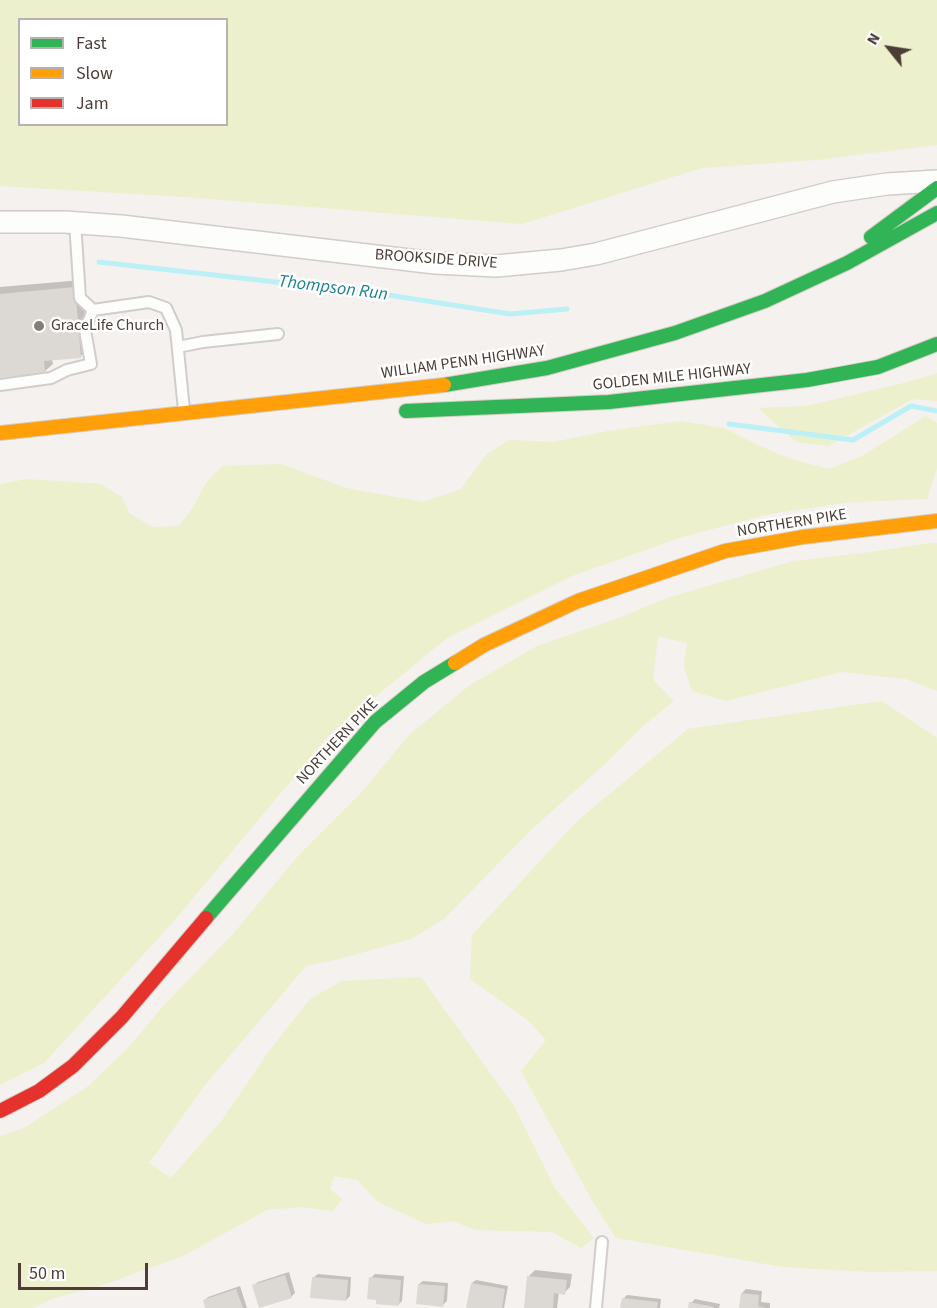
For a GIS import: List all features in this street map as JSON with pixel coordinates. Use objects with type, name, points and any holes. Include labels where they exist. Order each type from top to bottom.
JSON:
[{"type":"main road","points":[[807,282],[937,188]]},
{"type":"main road","name":"WILLIAM PENN HIGHWAY","points":[[0,433],[454,384],[547,368],[675,333],[722,317],[807,282],[877,248],[937,213]]},
{"type":"main road","name":"GOLDEN MILE HIGHWAY","points":[[541,391],[457,405],[400,411],[609,402],[807,380],[878,367],[937,344]]},
{"type":"main road","name":"NORTHERN PIKE","points":[[0,1111],[39,1091],[56,1079],[73,1066],[106,1033],[375,722],[424,682],[484,645],[578,601],[725,551],[802,537],[937,521]]},
{"type":"street","name":"BROOKSIDE DRIVE","points":[[0,222],[75,222],[121,226],[435,262],[496,266],[596,254],[832,192],[887,184],[937,181]]},
{"type":"lane","points":[[75,222],[80,298],[93,310]]},
{"type":"lane","points":[[93,310],[148,302],[166,308],[176,330],[185,413]]},
{"type":"lane","points":[[0,385],[51,378],[67,370],[91,364],[86,330],[93,310]]},
{"type":"lane","points":[[178,347],[278,334]]},
{"type":"lane","points":[[596,1308],[602,1242]]},
{"type":"green space","points":[[0,0],[937,0],[937,145],[816,160],[702,168],[522,224],[185,197],[0,186]]},
{"type":"green space","points":[[937,373],[937,401],[913,399],[828,446],[796,442],[758,408],[806,406]]},
{"type":"green space","points":[[926,416],[937,423],[937,468],[927,499],[851,502],[770,514],[682,537],[572,576],[447,638],[330,734],[174,921],[44,1063],[0,1085],[0,484],[27,479],[100,484],[122,497],[129,513],[152,527],[179,526],[192,509],[206,483],[222,466],[281,464],[346,488],[423,502],[461,489],[486,455],[509,440],[553,442],[608,431],[680,421],[724,428],[791,459],[829,469],[862,456]]},
{"type":"green space","points":[[937,543],[937,691],[906,679],[842,672],[726,701],[692,691],[684,667],[687,643],[658,636],[653,680],[674,701],[642,727],[606,763],[533,828],[444,919],[411,939],[306,966],[205,1085],[149,1163],[171,1178],[223,1119],[269,1051],[310,999],[342,981],[421,977],[514,1106],[554,1187],[594,1238],[581,1248],[552,1232],[476,1230],[453,1221],[426,1224],[378,1202],[357,1180],[334,1176],[330,1189],[342,1199],[333,1211],[302,1207],[267,1210],[183,1256],[97,1287],[54,1298],[33,1308],[0,1308],[0,1136],[24,1128],[87,1087],[127,1049],[166,1003],[233,934],[298,856],[361,793],[410,734],[470,685],[537,646],[619,618],[667,598],[793,561]]},
{"type":"green space","points":[[882,701],[937,738],[937,1271],[869,1272],[783,1267],[616,1238],[593,1202],[521,1071],[546,1040],[529,1021],[470,979],[472,935],[577,821],[688,729]]},
{"type":"building","name":"GraceLife Church","points":[[75,287],[81,358],[44,361],[45,373],[0,378],[0,294]]},
{"type":"building","points":[[285,1275],[292,1298],[259,1308],[252,1285]]},
{"type":"building","points":[[527,1276],[567,1280],[565,1295],[554,1293],[553,1308],[524,1308]]},
{"type":"building","points":[[312,1277],[348,1280],[346,1301],[310,1298]]},
{"type":"building","points":[[369,1277],[401,1280],[399,1306],[376,1304],[376,1300],[367,1299]]},
{"type":"building","points":[[471,1283],[505,1289],[502,1308],[466,1308]]},
{"type":"building","points":[[418,1284],[445,1286],[443,1307],[416,1304]]},
{"type":"building","points":[[236,1289],[243,1308],[205,1308],[203,1300]]},
{"type":"building","points":[[741,1293],[759,1295],[758,1306],[765,1308],[739,1308]]},
{"type":"building","points":[[622,1298],[658,1302],[657,1308],[620,1308]]},
{"type":"building","points":[[689,1302],[714,1307],[714,1308],[688,1308]]},
{"type":"waterway","name":"Thompson Run","points":[[99,262],[382,294],[510,314],[567,309]]},
{"type":"waterway","name":"Thompson Run","points":[[729,424],[853,440],[911,406],[937,411]]},
{"type":"traffic: fast","points":[[871,237],[937,188]]},
{"type":"traffic: fast","points":[[444,385],[547,368],[675,333],[765,301],[847,263],[937,213]]},
{"type":"traffic: fast","points":[[406,411],[609,402],[807,380],[878,367],[937,344]]},
{"type":"traffic: fast","points":[[206,918],[375,722],[424,682],[455,663]]},
{"type":"traffic: slow","points":[[0,433],[444,385]]},
{"type":"traffic: slow","points":[[455,663],[484,645],[578,601],[725,551],[803,537],[937,521]]},
{"type":"traffic: jam","points":[[0,1111],[39,1091],[73,1066],[122,1017],[206,918]]},
{"type":"place","name":"GraceLife Church","points":[[39,326]]}]
